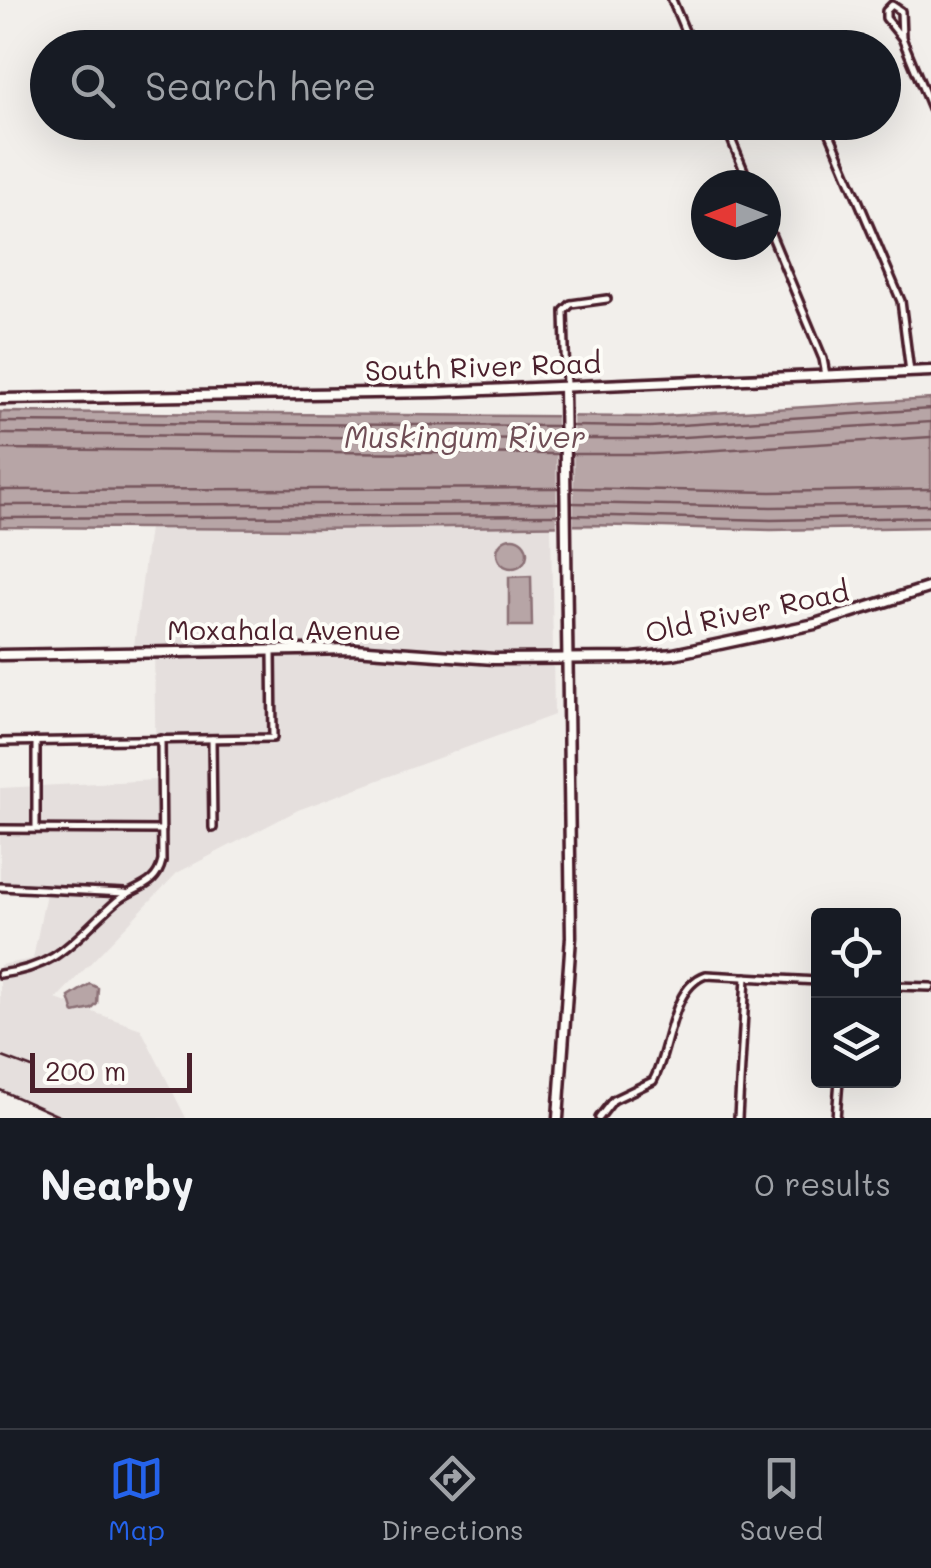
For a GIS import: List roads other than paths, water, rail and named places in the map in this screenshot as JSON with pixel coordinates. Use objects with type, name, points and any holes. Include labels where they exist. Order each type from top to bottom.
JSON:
[{"type":"main road","name":"South River Road","points":[[0,399],[565,387],[931,371]]},
{"type":"main road","points":[[558,1118],[570,950],[565,387]]},
{"type":"main road","name":"Old River Road","points":[[568,658],[673,654],[828,620],[931,587]]},
{"type":"main road","name":"Moxahala Avenue","points":[[0,655],[354,649],[494,658],[568,658]]},
{"type":"street","points":[[672,0],[684,30]]},
{"type":"street","points":[[896,30],[886,18],[886,11],[892,6],[901,11],[902,38],[931,108]]},
{"type":"street","points":[[731,140],[744,170]]},
{"type":"street","points":[[834,140],[901,301],[910,372]]},
{"type":"street","points":[[781,258],[826,375]]},
{"type":"street","points":[[565,387],[564,311],[571,304],[607,298]]},
{"type":"street","points":[[0,742],[274,738],[272,651]]},
{"type":"street","points":[[0,974],[26,970],[63,953],[128,893],[149,885],[160,869],[161,739]]},
{"type":"street","points":[[212,739],[213,828]]},
{"type":"street","points":[[36,742],[36,828]]},
{"type":"street","points":[[0,829],[162,830]]},
{"type":"street","points":[[0,887],[128,893]]},
{"type":"street","points":[[601,1117],[613,1100],[653,1081],[682,995],[699,977],[811,981]]},
{"type":"street","points":[[738,1118],[746,977]]},
{"type":"street","points":[[901,986],[931,988]]},
{"type":"street","points":[[836,1118],[838,1088]]},
{"type":"water","name":"Muskingum River","points":[[931,399],[931,527],[0,527],[0,412],[650,417]]},
{"type":"water","points":[[512,538],[526,547],[527,553],[518,567],[512,568],[498,559],[497,553],[506,539]]},
{"type":"water","points":[[531,576],[532,626],[509,626],[509,577]]},
{"type":"water","points":[[90,984],[98,988],[97,1004],[74,1013],[69,997]]},
{"type":"railway","points":[[0,1056],[32,1068]]},
{"type":"railway","points":[[0,1090],[63,1118]]}]
